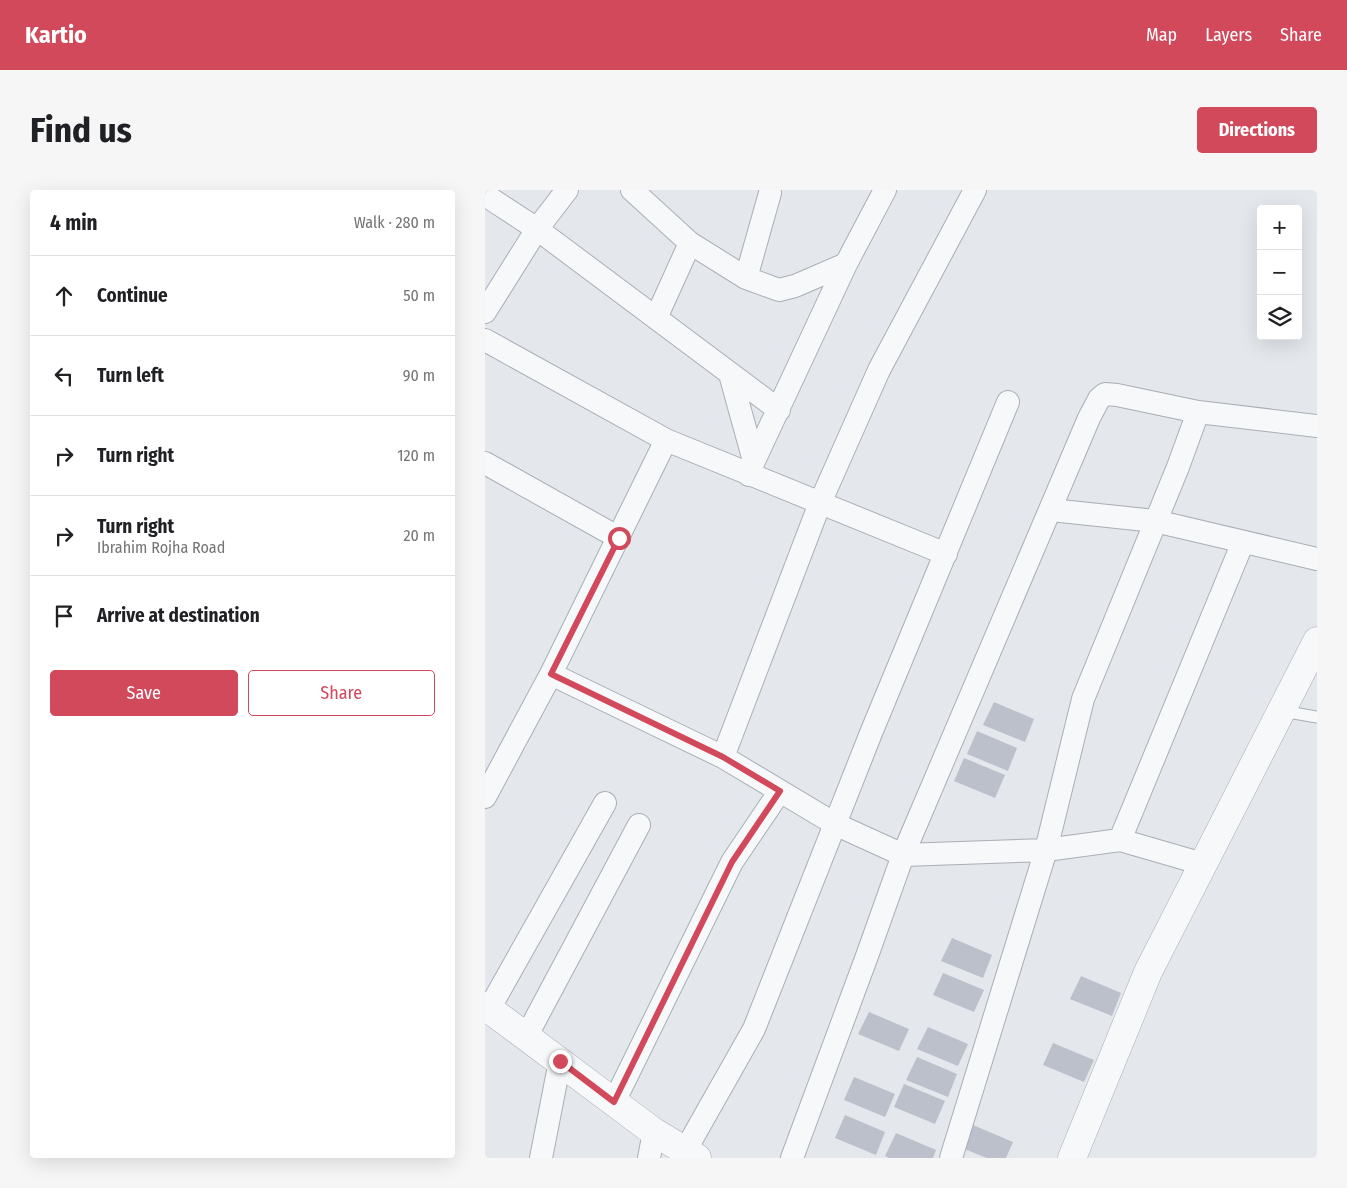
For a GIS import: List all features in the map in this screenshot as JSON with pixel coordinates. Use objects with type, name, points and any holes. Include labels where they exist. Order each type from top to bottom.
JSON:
[{"type":"street","points":[[485,312],[537,230],[567,190]]},
{"type":"street","points":[[751,468],[846,264],[885,190]]},
{"type":"street","points":[[723,757],[820,503],[879,370],[975,190]]},
{"type":"street","points":[[746,278],[778,191]]},
{"type":"street","points":[[642,193],[690,243],[746,278],[779,290],[795,286],[846,264]]},
{"type":"street","points":[[485,195],[537,230],[779,410]]},
{"type":"street","points":[[656,318],[690,243]]},
{"type":"street","points":[[485,340],[666,440],[751,468],[820,503],[946,554]]},
{"type":"street","points":[[731,374],[751,468]]},
{"type":"street","points":[[792,1158],[903,855],[1089,418],[1101,396],[1105,394],[1117,395],[1198,412],[1317,426]]},
{"type":"street","points":[[605,802],[487,1007],[654,1132],[691,1154],[754,1029],[835,824],[1008,402]]},
{"type":"street","points":[[951,1158],[1046,850],[1083,699],[1198,412]]},
{"type":"street","points":[[485,797],[551,674],[666,440]]},
{"type":"street","points":[[485,463],[619,538]]},
{"type":"street","points":[[1051,510],[1155,521],[1317,559]]},
{"type":"street","points":[[1120,840],[1243,542]]},
{"type":"street","points":[[1072,1158],[1148,972],[1317,641]]},
{"type":"street","points":[[551,674],[723,757],[835,824],[903,855],[1046,850],[1120,840],[1203,864]]},
{"type":"street","points":[[614,1102],[732,862],[780,791]]},
{"type":"street","points":[[527,1036],[639,824]]},
{"type":"street","points":[[541,1158],[560,1061]]},
{"type":"street","points":[[649,1158],[654,1132]]},
{"type":"lane","points":[[1281,711],[1317,717]]},
{"type":"building","points":[[994,702],[1034,719],[1025,742],[983,725]]},
{"type":"building","points":[[977,731],[1017,748],[1008,771],[967,754]]},
{"type":"building","points":[[964,758],[1005,775],[995,798],[954,781]]},
{"type":"building","points":[[952,938],[992,955],[983,978],[941,961]]},
{"type":"building","points":[[943,973],[984,990],[974,1012],[933,995]]},
{"type":"building","points":[[1081,976],[1121,993],[1112,1016],[1070,999]]},
{"type":"building","points":[[869,1012],[909,1029],[899,1051],[858,1034]]},
{"type":"building","points":[[928,1027],[968,1044],[958,1066],[917,1049]]},
{"type":"building","points":[[1053,1043],[1094,1060],[1084,1082],[1043,1065]]},
{"type":"building","points":[[917,1057],[957,1074],[948,1097],[906,1080]]},
{"type":"building","points":[[854,1077],[895,1094],[885,1117],[844,1100]]},
{"type":"building","points":[[904,1084],[945,1101],[935,1124],[894,1107]]},
{"type":"building","points":[[845,1115],[885,1132],[876,1155],[835,1138]]},
{"type":"building","points":[[973,1125],[1013,1142],[1006,1158],[987,1158],[962,1148]]},
{"type":"building","points":[[896,1133],[936,1150],[933,1158],[889,1158],[885,1156]]},
{"type":"route","points":[[560,1061],[614,1102],[732,862],[780,791],[723,757],[551,674],[619,538]]}]
